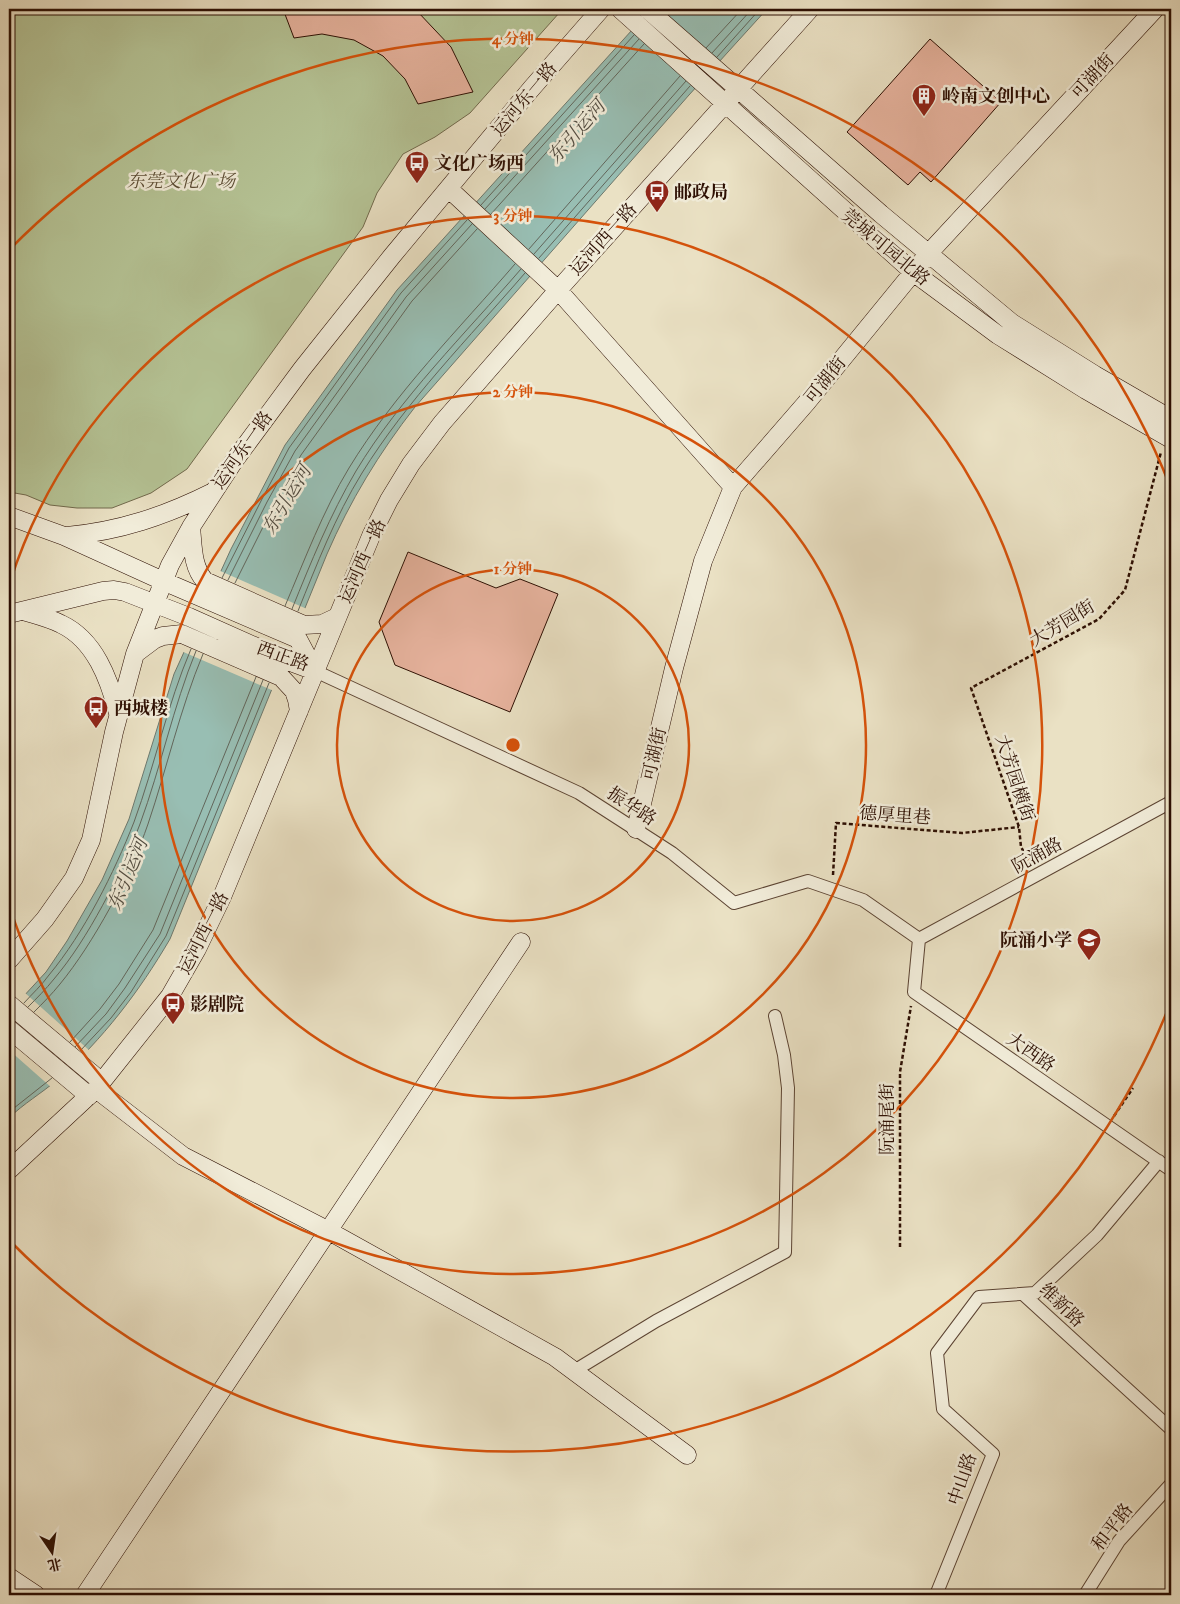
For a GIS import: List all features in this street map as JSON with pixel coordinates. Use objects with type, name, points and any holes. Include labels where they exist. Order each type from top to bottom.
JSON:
[{"type":"street","name":"运河东一路","points":[[9,960],[46,919],[74,878],[92,840],[118,716],[135,654],[163,581],[191,527],[261,422],[296,377],[392,256],[531,89],[601,9]]},
{"type":"street","name":"莞城可园北路","points":[[647,9],[881,214],[1012,323],[1095,375],[1171,419]]},
{"type":"street","name":"运河西一路","points":[[9,1170],[92,1086],[170,996],[197,949],[222,897],[371,536],[389,500],[411,464],[442,423],[558,290],[737,88],[810,9]]},
{"type":"street","name":"可湖街","points":[[636,829],[674,668],[703,561],[732,488],[807,402],[928,254],[1155,9]]},
{"type":"street","name":"莞城可园北路","points":[[625,13],[864,230],[913,272],[998,335],[1086,390],[1168,437]]},
{"type":"street","points":[[449,189],[543,274],[732,488]]},
{"type":"street","points":[[64,536],[88,534],[132,525],[180,509],[213,492]]},
{"type":"street","name":"西正路","points":[[9,516],[64,536],[163,581],[202,588],[301,632],[316,671],[284,669],[189,617],[125,592],[104,591],[16,612]]},
{"type":"street","points":[[191,527],[195,562],[202,588]]},
{"type":"street","points":[[16,612],[62,624],[87,645],[97,657],[112,689],[118,716]]},
{"type":"street","points":[[301,632],[338,616]]},
{"type":"street","points":[[135,654],[155,639],[172,634],[182,634],[284,669],[298,700],[299,711]]},
{"type":"street","name":"振华路","points":[[316,671],[579,792],[672,853],[734,903],[808,881],[863,900],[919,939]]},
{"type":"street","name":"阮涌路","points":[[919,939],[1171,802]]},
{"type":"street","points":[[914,992],[919,939]]},
{"type":"street","points":[[85,1595],[521,942]]},
{"type":"street","name":"大西路","points":[[914,992],[1171,1170]]},
{"type":"street","points":[[10,1005],[92,1086]]},
{"type":"street","points":[[574,1371],[656,1322],[784,1252],[788,1088],[784,1055],[775,1016]]},
{"type":"street","points":[[9,1029],[92,1086],[183,1156],[328,1230],[555,1357],[687,1455]]},
{"type":"street","name":"维新路","points":[[1023,1294],[1036,1293],[1096,1235],[1159,1161]]},
{"type":"street","name":"维新路","points":[[1023,1294],[1166,1416],[1171,1429]]},
{"type":"street","name":"中山路","points":[[936,1595],[993,1454],[943,1409],[937,1353],[979,1297],[1023,1294]]},
{"type":"street","name":"和平路","points":[[1085,1595],[1119,1541],[1171,1484]]},
{"type":"street","points":[[9,1577],[36,1595]]},
{"type":"path","name":"大芳园街","points":[[971,688],[1099,619],[1125,590],[1168,437]]},
{"type":"path","name":"大芳园横街","points":[[971,688],[1019,827],[1021,847],[1037,875]]},
{"type":"path","name":"德厚里巷","points":[[832,889],[836,823],[962,833],[1019,827]]},
{"type":"path","name":"阮涌尾街","points":[[900,1248],[900,1072],[914,992]]},
{"type":"path","points":[[1107,1126],[1133,1088]]},
{"type":"green space","name":"东莞文化广场","points":[[9,9],[556,9],[560,12],[470,113],[435,137],[403,154],[377,193],[363,227],[187,469],[151,493],[112,508],[77,508],[50,505],[26,495],[9,492]]},
{"type":"water","name":"东引运河","points":[[651,9],[767,9],[415,407],[389,442],[355,496],[327,554],[170,939],[133,996],[90,1048],[57,1080],[9,1118],[9,1012],[46,972],[67,941],[102,880],[129,819],[174,674],[231,549],[285,445],[397,290]]},
{"type":"pier","points":[[218,570],[307,609],[274,691],[181,651]]},
{"type":"pier","points":[[24,992],[90,1051],[52,1088],[9,1050],[9,1008]]},
{"type":"building","points":[[283,9],[412,9],[417,11],[451,47],[473,92],[418,104],[405,79],[383,56],[354,40],[322,34],[294,38]]},
{"type":"building","name":"岭南文创中心","points":[[930,39],[1001,102],[931,182],[920,172],[908,185],[847,132]]},
{"type":"building","points":[[9,529],[13,529],[11,602],[9,602]]},
{"type":"building","points":[[408,552],[496,588],[520,579],[558,594],[510,712],[395,665],[379,622]]},
{"type":"place","name":"岭南文创中心","points":[[924,117]]},
{"type":"place","name":"文化广场西","points":[[417,184]]},
{"type":"place","name":"邮政局","points":[[657,213]]},
{"type":"place","name":"西城楼","points":[[96,729]]},
{"type":"place","name":"阮涌小学","points":[[1089,961]]},
{"type":"place","name":"影剧院","points":[[173,1025]]}]
